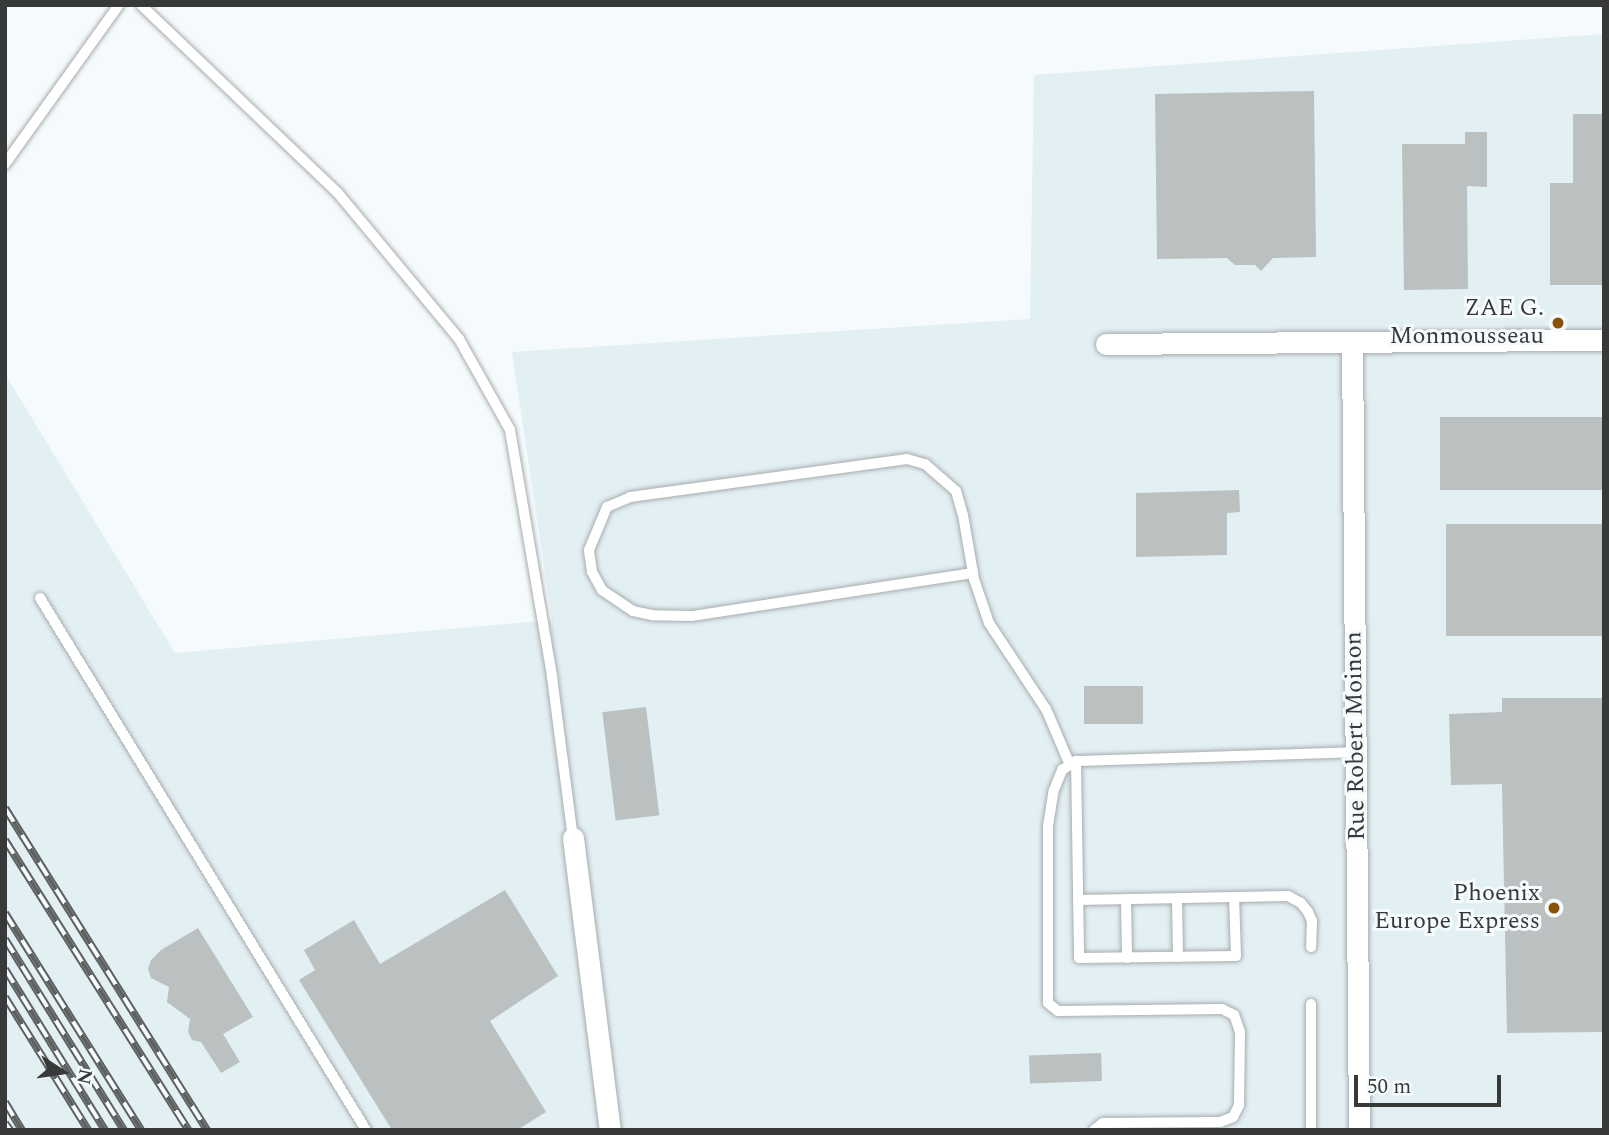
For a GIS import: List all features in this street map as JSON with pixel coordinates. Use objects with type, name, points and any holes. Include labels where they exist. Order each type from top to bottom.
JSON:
[{"type":"street","points":[[1106,344],[1604,340]]},
{"type":"street","name":"Rue Robert Moinon","points":[[1352,342],[1359,1130]]},
{"type":"street","points":[[573,838],[610,1130]]},
{"type":"lane","points":[[5,164],[119,5]]},
{"type":"lane","points":[[141,5],[337,192],[459,339],[510,430],[552,677],[573,838]]},
{"type":"lane","points":[[973,573],[691,616],[652,615],[633,611],[602,590],[592,572],[589,550],[607,507],[629,497],[907,459],[925,464],[956,491],[973,573],[989,623],[1046,709],[1073,763],[1079,958],[1236,956],[1234,897]]},
{"type":"lane","points":[[40,598],[366,1130]]},
{"type":"lane","points":[[1094,1130],[1103,1123],[1220,1122],[1233,1117],[1239,1105],[1240,1032],[1234,1015],[1222,1009],[1058,1011],[1048,1003],[1048,827],[1054,790],[1062,770],[1073,763],[1356,752]]},
{"type":"lane","points":[[1077,900],[1288,896],[1301,902],[1312,922],[1311,947]]},
{"type":"lane","points":[[1177,898],[1178,957]]},
{"type":"lane","points":[[1126,899],[1128,958]]},
{"type":"lane","points":[[1311,1004],[1311,1130]]},
{"type":"shaded area","points":[[1604,34],[1604,1130],[5,1130],[5,374],[175,653],[552,620],[512,352],[1030,319],[1034,75]]},
{"type":"building","points":[[1314,91],[1316,257],[1273,258],[1261,271],[1255,265],[1235,265],[1227,258],[1157,259],[1155,94]]},
{"type":"building","points":[[1573,114],[1604,114],[1604,285],[1550,285],[1550,183],[1573,183]]},
{"type":"building","points":[[1465,132],[1487,132],[1487,187],[1467,186],[1468,289],[1404,290],[1402,144],[1465,144]]},
{"type":"building","points":[[1440,417],[1604,417],[1604,490],[1440,490]]},
{"type":"building","points":[[1239,490],[1240,512],[1227,513],[1227,555],[1136,557],[1136,493]]},
{"type":"building","points":[[1446,524],[1604,524],[1604,636],[1446,636]]},
{"type":"building","points":[[1084,686],[1143,686],[1143,724],[1084,724]]},
{"type":"building","name":"Phoenix Europe Express","points":[[1502,698],[1604,698],[1604,1032],[1507,1033],[1502,784],[1451,785],[1449,714],[1502,712]]},
{"type":"building","points":[[646,707],[659,815],[616,821],[602,712]]},
{"type":"building","points":[[505,890],[558,976],[490,1021],[546,1112],[517,1130],[392,1130],[299,980],[315,970],[304,950],[354,920],[380,964]]},
{"type":"building","points":[[198,928],[253,1017],[223,1034],[240,1062],[221,1073],[201,1042],[192,1040],[188,1032],[190,1019],[167,1002],[169,987],[151,978],[148,969],[151,960],[161,950]]},
{"type":"building","points":[[1101,1053],[1102,1081],[1030,1083],[1029,1056]]},
{"type":"railway","points":[[5,808],[207,1130]]},
{"type":"railway","points":[[5,840],[188,1130]]},
{"type":"railway","points":[[5,913],[141,1130]]},
{"type":"railway","points":[[5,939],[124,1130]]},
{"type":"railway","points":[[5,969],[105,1130]]},
{"type":"railway","points":[[5,997],[88,1130]]},
{"type":"railway","points":[[5,1102],[22,1130]]},
{"type":"railway","points":[[5,1123],[10,1130]]},
{"type":"place","name":"ZAE G. Monmousseau","points":[[1558,323]]},
{"type":"place","name":"Phoenix Europe Express","points":[[1554,908]]}]
